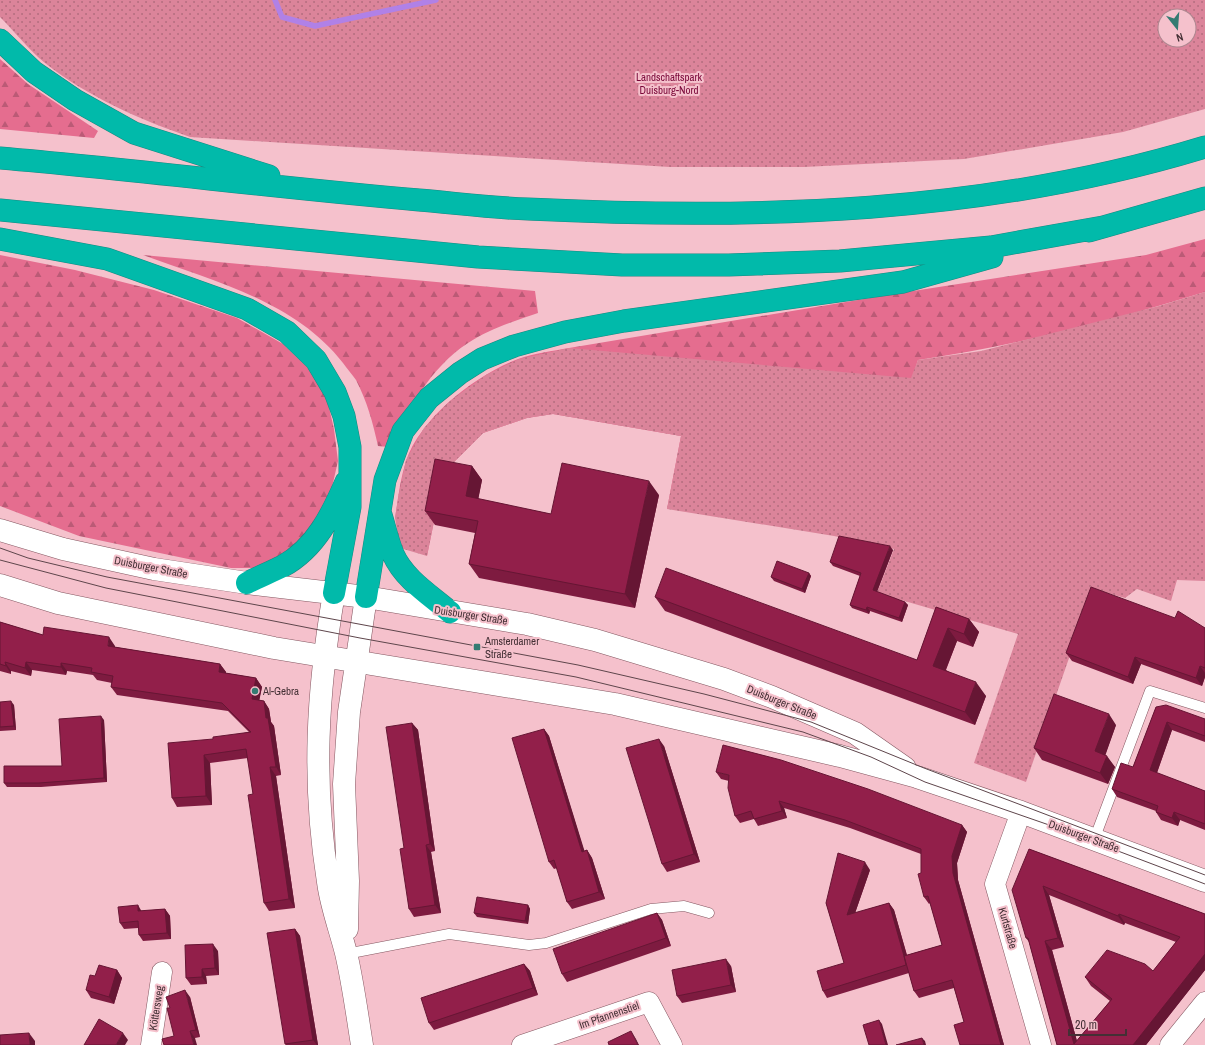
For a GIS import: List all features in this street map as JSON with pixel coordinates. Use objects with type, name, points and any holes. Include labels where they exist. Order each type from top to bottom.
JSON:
[{"type":"highway","points":[[0,40],[34,72],[75,100],[134,133],[318,192]]},
{"type":"highway","points":[[0,158],[102,167],[318,192],[526,209],[668,213],[773,213],[878,208],[976,197],[1069,181],[1162,160],[1205,147]]},
{"type":"highway","points":[[366,597],[385,480],[403,431],[429,398],[460,373],[482,358],[514,346],[565,332],[624,321],[903,282],[1205,198]]},
{"type":"highway","points":[[0,210],[478,257],[622,265],[729,265],[840,261],[991,247],[1103,227]]},
{"type":"highway","points":[[0,239],[107,259],[248,309],[287,332],[316,360],[335,392],[344,416],[350,447],[350,507],[334,593]]},
{"type":"highway","points":[[247,583],[284,565],[313,543],[332,513],[350,474]]},
{"type":"highway","points":[[380,509],[394,555],[402,568],[411,580],[450,612]]},
{"type":"main road","name":"Duisburger Straße","points":[[0,530],[63,549],[146,567],[247,583],[366,597],[526,624],[595,640],[724,679],[855,733],[917,777]]},
{"type":"main road","name":"Duisburger Straße","points":[[0,585],[58,603],[324,657],[614,704],[840,756],[917,777],[1020,812],[1205,882]]},
{"type":"main road","points":[[334,593],[324,657],[318,722],[318,806],[328,884],[346,954],[362,1045]]},
{"type":"main road","points":[[346,954],[348,881],[344,784],[349,712],[366,597]]},
{"type":"street","name":"Kurtstraße","points":[[1020,812],[995,884],[1041,1045]]},
{"type":"street","name":"Köttersweg","points":[[151,1045],[162,972]]},
{"type":"street","name":"Im Pfannenstiel","points":[[522,1045],[649,1002],[672,1045]]},
{"type":"street","points":[[1170,1045],[1205,1002]]},
{"type":"lane","points":[[1094,840],[1150,691],[1205,708]]},
{"type":"lane","points":[[346,954],[449,934],[529,945],[546,943],[651,909],[684,906],[709,913]]},
{"type":"green space","name":"Landschaftspark Duisburg-Nord","points":[[0,0],[1205,0],[1205,109],[1123,132],[964,159],[804,167],[670,167],[190,137],[133,115],[96,97],[61,75],[39,58],[0,17]]},
{"type":"green space","points":[[0,59],[28,84],[98,131],[94,138],[0,129]]},
{"type":"green space","points":[[1205,239],[1205,292],[1063,332],[991,348],[918,360],[912,378],[667,509],[681,436],[553,414],[527,418],[483,433],[444,472],[427,556],[395,518],[406,461],[413,445],[424,429],[437,414],[468,387],[502,366],[518,359],[550,351],[900,293],[1146,255]]},
{"type":"green space","points":[[0,255],[75,270],[154,290],[237,318],[283,344],[310,370],[325,390],[334,429],[338,461],[330,496],[313,529],[288,555],[260,568],[231,568],[79,536],[0,506]]},
{"type":"green space","points":[[143,255],[535,291],[538,313],[502,326],[476,338],[455,353],[442,364],[422,390],[388,447],[378,446],[369,412],[356,380],[343,363],[323,342],[301,324],[277,308],[224,284]]},
{"type":"green space","points":[[1205,292],[1205,581],[1177,580],[1171,601],[1137,589],[1125,598],[1093,589],[1026,782],[974,763],[1018,634],[877,593],[894,549],[834,536],[667,509],[681,436],[553,414],[527,418],[483,433],[444,472],[427,556],[400,548],[395,518],[399,493],[406,460],[424,428],[450,401],[486,375],[519,359],[569,348],[911,378],[918,360],[981,351],[1159,306]]},
{"type":"building","points":[[435,459],[472,466],[466,496],[551,514],[562,463],[649,481],[625,594],[469,564],[478,521],[425,511]]},
{"type":"building","points":[[839,536],[890,546],[873,590],[905,602],[899,618],[867,607],[866,610],[850,605],[861,573],[830,562]]},
{"type":"building","points":[[777,561],[809,573],[802,589],[771,577]]},
{"type":"building","points":[[666,568],[917,660],[936,607],[969,619],[964,634],[948,628],[933,666],[976,682],[965,712],[655,597]]},
{"type":"building","points":[[1091,587],[1175,618],[1178,611],[1205,628],[1205,668],[1200,666],[1196,678],[1135,657],[1128,677],[1066,653]]},
{"type":"building","points":[[0,622],[43,635],[44,627],[109,637],[108,646],[220,664],[219,672],[256,678],[252,699],[264,701],[266,718],[268,718],[276,767],[270,767],[289,899],[264,903],[248,795],[253,794],[246,749],[204,755],[206,796],[172,798],[168,743],[213,739],[213,737],[251,732],[222,703],[111,687],[113,676],[91,672],[92,668],[61,663],[61,667],[26,662],[25,668],[5,662],[6,666],[0,664]]},
{"type":"building","points":[[1054,694],[1109,714],[1095,751],[1107,756],[1100,773],[1034,748]]},
{"type":"building","points":[[11,701],[14,726],[0,727],[0,702]]},
{"type":"building","points":[[1166,705],[1205,719],[1205,736],[1167,722],[1150,770],[1205,791],[1205,824],[1174,812],[1172,818],[1156,812],[1158,806],[1112,789],[1121,763],[1133,767],[1156,707]]},
{"type":"building","points":[[101,716],[104,778],[39,783],[4,783],[4,766],[62,766],[59,719]]},
{"type":"building","points":[[412,723],[430,844],[426,845],[435,905],[409,909],[400,849],[404,848],[386,727]]},
{"type":"building","points":[[544,729],[582,852],[587,850],[599,892],[567,902],[554,860],[549,862],[512,738]]},
{"type":"building","points":[[659,739],[694,854],[662,864],[626,748]]},
{"type":"building","points":[[723,745],[781,760],[868,789],[962,825],[952,856],[953,873],[1001,1045],[960,1045],[954,1025],[964,1022],[952,980],[914,991],[904,956],[942,945],[928,896],[924,897],[918,874],[921,873],[921,849],[845,820],[779,801],[782,811],[754,819],[751,811],[735,816],[728,788],[729,775],[716,772]]},
{"type":"building","points":[[1029,849],[1205,914],[1205,954],[1133,1045],[1057,1045],[1028,938],[1026,938],[1012,890]],"holes":[[[1043,886],[1118,916],[1119,914],[1180,937],[1153,971],[1145,964],[1107,950],[1085,977],[1112,999],[1074,1044],[1045,941],[1058,938]]]},
{"type":"building","points":[[838,853],[865,862],[847,915],[889,903],[906,965],[823,991],[817,971],[844,963],[826,903]]},
{"type":"building","points":[[477,897],[528,905],[525,921],[474,913]]},
{"type":"building","points":[[138,905],[138,911],[165,909],[167,933],[139,935],[138,921],[120,923],[118,907]]},
{"type":"building","points":[[657,913],[666,938],[562,974],[553,949]]},
{"type":"building","points":[[295,929],[313,1040],[285,1044],[267,933]]},
{"type":"building","points":[[213,944],[215,968],[202,969],[202,977],[186,978],[185,945]]},
{"type":"building","points":[[726,959],[731,985],[677,996],[672,970]]},
{"type":"building","points":[[524,964],[533,988],[429,1023],[421,998]]},
{"type":"building","points":[[99,965],[117,970],[109,997],[86,990],[90,975],[95,976]]},
{"type":"building","points":[[185,990],[196,1030],[190,1031],[194,1045],[164,1045],[162,1039],[174,1036],[167,1008],[170,1008],[166,997]]},
{"type":"building","points":[[99,1019],[123,1033],[116,1045],[84,1045]]},
{"type":"building","points":[[879,1020],[886,1045],[869,1045],[863,1025]]},
{"type":"building","points":[[631,1031],[638,1045],[609,1045],[608,1042]]},
{"type":"building","points":[[29,1033],[30,1045],[0,1045],[0,1035]]},
{"type":"building","points":[[922,1038],[924,1045],[896,1045]]},
{"type":"waterway","points":[[275,0],[282,17],[315,26],[436,0]]},
{"type":"tram line","points":[[0,548],[28,558],[107,577],[578,665],[704,694],[811,722],[924,768],[1205,875]]},
{"type":"tram line","points":[[0,560],[106,588],[360,638],[576,677],[803,732],[871,757],[925,782],[1052,826],[1205,884]]},
{"type":"place","name":"Amsterdamer Straße","points":[[477,647]]},
{"type":"place","name":"Al-Gebra","points":[[255,691]]}]
